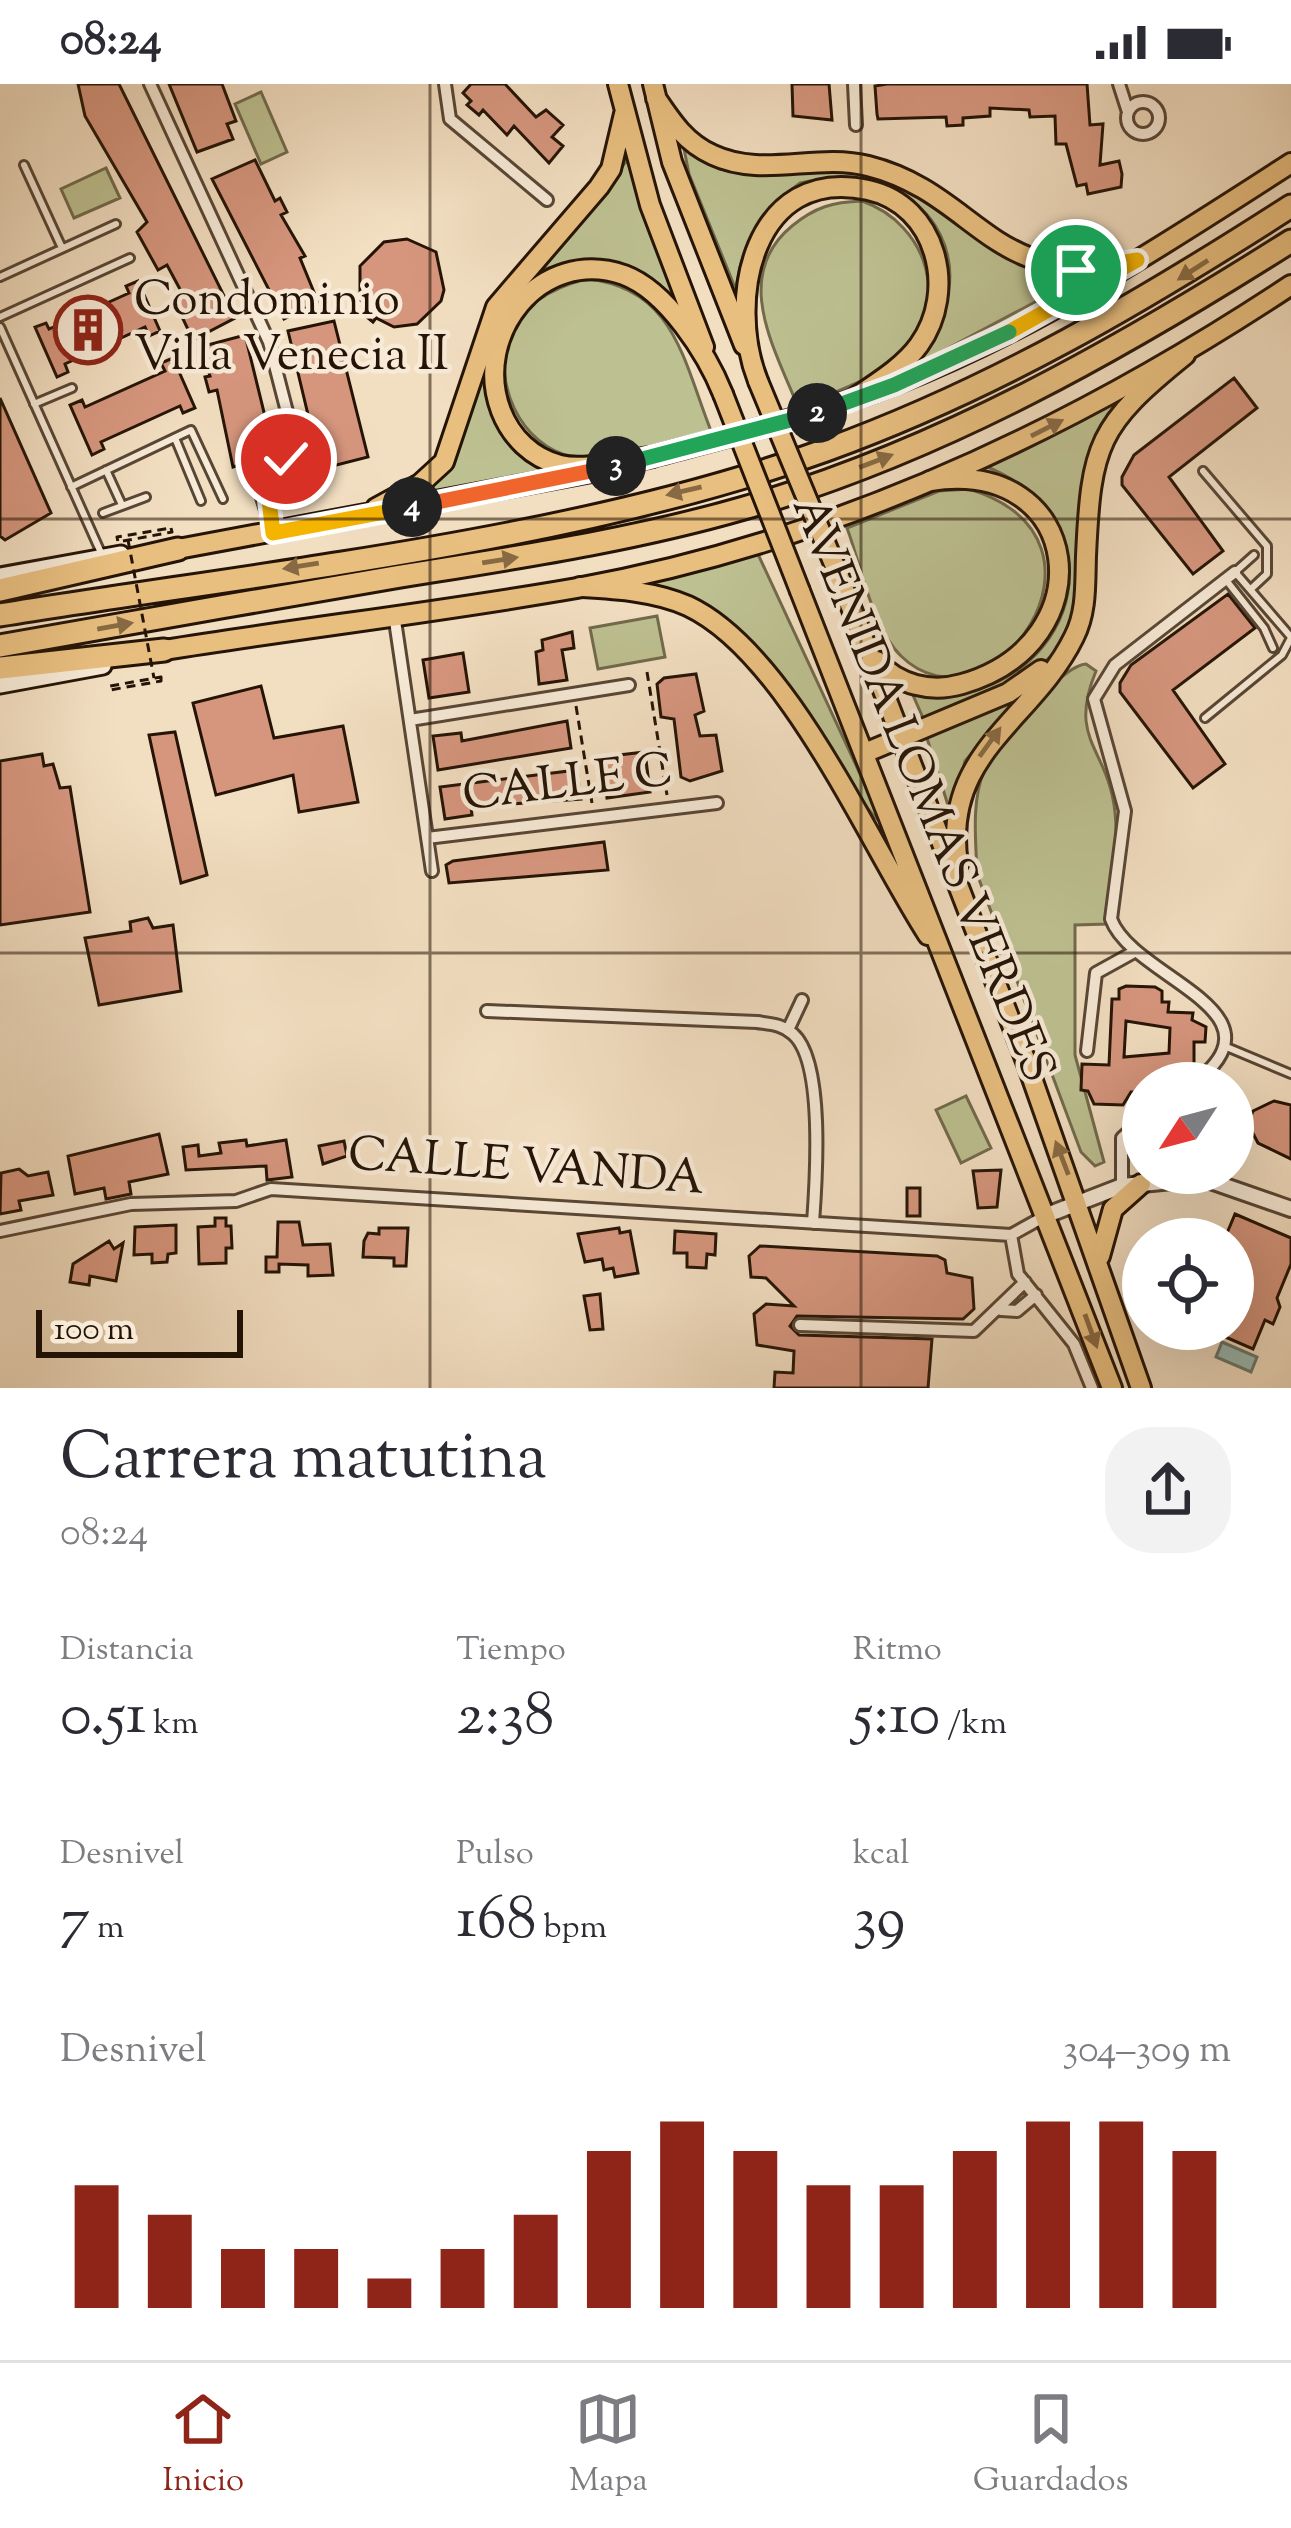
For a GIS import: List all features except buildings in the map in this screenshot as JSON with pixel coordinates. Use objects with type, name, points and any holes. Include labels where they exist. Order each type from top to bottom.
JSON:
[{"type":"highway","points":[[0,615],[528,527],[736,479],[843,443],[1022,366],[1139,304],[1291,206]]},
{"type":"highway","points":[[0,646],[542,554],[746,508],[885,458],[1020,400],[1159,325],[1291,242]]},
{"type":"highway","points":[[0,590],[178,549]]},
{"type":"highway","points":[[0,668],[164,650]]},
{"type":"main road","name":"AVENIDA LOMAS VERDES","points":[[618,84],[650,205],[1112,1388]]},
{"type":"main road","name":"AVENIDA LOMAS VERDES","points":[[654,91],[672,162],[904,736],[1078,1200],[1142,1388]]},
{"type":"main road","points":[[654,91],[688,140],[720,159],[763,166],[863,164],[902,177],[1024,258],[1076,270],[1137,260]]},
{"type":"main road","points":[[362,516],[420,484],[444,462],[496,308],[611,169],[624,114]]},
{"type":"main road","points":[[0,576],[568,479],[752,433],[856,398],[1015,329],[1137,260],[1291,163]]},
{"type":"main road","points":[[744,345],[748,262],[770,225],[806,196],[826,190],[871,190],[891,198],[931,240],[938,295],[921,343],[856,398]]},
{"type":"main road","points":[[652,457],[568,466],[543,459],[524,445],[504,419],[493,386],[492,356],[512,311],[534,291],[570,273],[624,275],[665,305],[721,387]]},
{"type":"main road","points":[[0,685],[164,650],[580,587],[734,550],[931,481],[1043,430],[1185,355],[1291,285]]},
{"type":"main road","points":[[962,892],[957,820],[971,770],[993,736],[1065,652],[1082,618],[1089,488],[1099,448],[1126,403],[1185,355]]},
{"type":"main road","points":[[869,652],[906,682],[953,687],[1015,661],[1042,634],[1057,603],[1055,544],[1033,506],[983,478],[931,481]]},
{"type":"main road","points":[[580,587],[682,604],[741,643],[862,811],[952,971]]},
{"type":"main road","points":[[867,752],[1008,693],[1065,652]]},
{"type":"main road","points":[[1100,1273],[1103,1228],[1125,1194]]},
{"type":"street","points":[[150,84],[269,342],[294,439],[267,484],[273,533]]},
{"type":"street","points":[[445,84],[450,119],[547,200]]},
{"type":"street","points":[[854,84],[856,125]]},
{"type":"street","points":[[1119,84],[1128,112]]},
{"type":"street","points":[[1222,1062],[1229,1048],[1224,1024],[1205,998],[1134,952],[1117,935],[1111,919],[1125,811],[1094,699],[1115,665],[1230,576]]},
{"type":"street","points":[[394,614],[432,871]]},
{"type":"street","points":[[410,720],[629,686]]},
{"type":"street","name":"CALLE C","points":[[427,838],[717,803]]},
{"type":"street","points":[[1087,1051],[1096,973],[1134,952]]},
{"type":"street","points":[[788,1030],[802,1000]]},
{"type":"street","points":[[487,1011],[757,1022],[788,1030],[797,1036],[810,1068],[818,1170],[813,1223]]},
{"type":"street","points":[[1092,1388],[1075,1344],[1012,1260],[1011,1235],[1078,1200],[1122,1188]]},
{"type":"street","name":"CALLE VANDA","points":[[0,1231],[131,1204],[236,1201],[271,1189],[1011,1235]]},
{"type":"street","points":[[1252,1194],[1291,1210]]},
{"type":"street","points":[[800,1325],[953,1334],[974,1331],[1025,1282]]},
{"type":"street","points":[[1001,1310],[1017,1311],[1036,1295]]},
{"type":"lane","points":[[24,164],[62,248]]},
{"type":"lane","points":[[0,277],[116,224]]},
{"type":"lane","points":[[0,317],[130,258]]},
{"type":"lane","points":[[0,327],[102,556]]},
{"type":"lane","points":[[34,404],[72,388]]},
{"type":"lane","points":[[71,487],[191,430],[223,499]]},
{"type":"lane","points":[[175,438],[201,501]]},
{"type":"lane","points":[[106,470],[123,506]]},
{"type":"lane","points":[[1203,471],[1267,546],[1271,560],[1267,574],[1251,589]]},
{"type":"lane","points":[[103,513],[146,497]]},
{"type":"lane","points":[[1230,576],[1254,555]]},
{"type":"lane","points":[[1205,718],[1282,655],[1291,638],[1251,589],[1230,576]]},
{"type":"lane","points":[[1230,576],[1273,648]]},
{"type":"lane","points":[[1229,1048],[1291,1074]]},
{"type":"path","points":[[171,527],[172,532],[128,540],[118,542],[117,537],[171,527]]},
{"type":"path","points":[[128,540],[154,678]]},
{"type":"path","points":[[647,672],[669,808]]},
{"type":"path","points":[[154,678],[161,681],[110,690],[110,686],[154,678]]},
{"type":"path","points":[[574,694],[595,817]]},
{"type":"green space","points":[[261,92],[287,152],[261,164],[235,104]]},
{"type":"green space","points":[[684,149],[720,169],[773,175],[842,168],[899,181],[1048,271],[1082,277],[894,377],[927,342],[946,304],[949,268],[940,235],[920,207],[889,188],[848,179],[800,183],[755,229],[736,290],[689,174]]},
{"type":"green space","points":[[627,160],[682,312],[649,279],[617,263],[580,262],[535,272],[598,202]]},
{"type":"green space","points":[[106,168],[120,198],[74,218],[61,189]]},
{"type":"green space","points":[[862,201],[885,212],[917,247],[929,291],[925,314],[915,337],[898,357],[851,386],[798,407],[764,314],[764,267],[774,246],[800,220],[825,207]]},
{"type":"green space","points":[[586,279],[639,296],[657,312],[682,354],[711,431],[587,458],[555,451],[525,426],[507,390],[506,350],[512,331],[525,311],[543,297]]},
{"type":"green space","points":[[485,365],[493,403],[508,428],[562,469],[420,499],[418,493],[453,462]]},
{"type":"green space","points":[[1118,398],[1083,479],[1076,607],[1058,648],[1014,682],[924,720],[912,693],[965,692],[1009,676],[1042,647],[1063,611],[1069,571],[1060,531],[1032,495],[985,466]]},
{"type":"green space","points":[[969,489],[1018,514],[1041,549],[1044,587],[1031,624],[1005,654],[972,673],[936,676],[901,656],[891,644],[875,613],[847,528],[939,491]]},
{"type":"green space","points":[[757,552],[878,820],[790,689],[752,644],[705,610],[637,581]]},
{"type":"green space","points":[[657,616],[665,657],[598,669],[590,628]]},
{"type":"green space","points":[[1086,664],[1096,671],[1088,694],[1087,729],[1111,790],[1116,826],[1108,924],[1075,925],[1075,1055],[1104,1162],[1095,1166],[1081,1152],[977,874],[975,835],[977,796],[990,759],[1045,692]]},
{"type":"green space","points":[[1027,690],[965,761],[952,818],[926,735]]},
{"type":"green space","points":[[966,1096],[991,1148],[961,1163],[936,1110]]},
{"type":"water","points":[[1219,1350],[1241,1350],[1257,1357],[1251,1372],[1216,1357]]},
{"type":"place","name":"Condominio Villa Venecia II","points":[[88,330]]},
{"type":"route","points":[[286,459],[267,484],[273,533],[568,479],[752,433],[894,385],[1015,329],[1137,260],[1076,270]]}]
